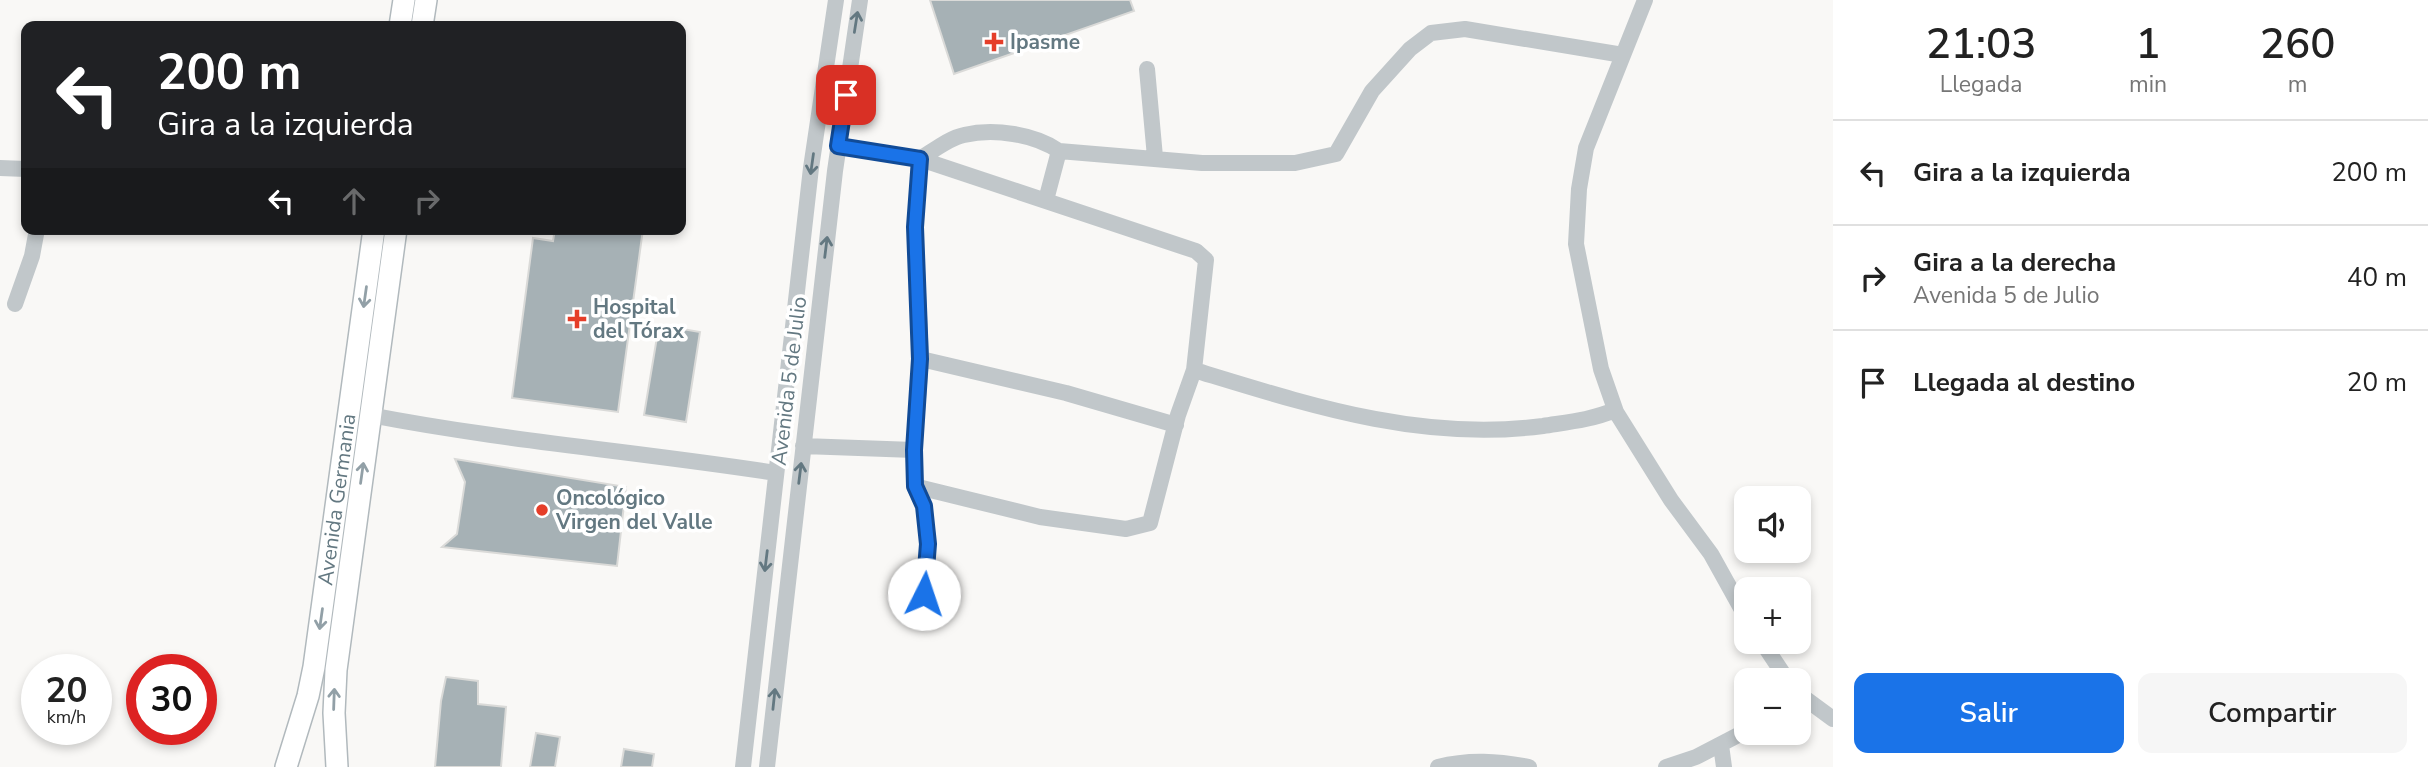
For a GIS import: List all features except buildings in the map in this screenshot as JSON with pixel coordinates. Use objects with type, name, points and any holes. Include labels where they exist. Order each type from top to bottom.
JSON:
[{"type":"street","points":[[401,21],[404,0]]},
{"type":"street","points":[[423,21],[426,0]]},
{"type":"street","name":"Avenida 5 de Julio","points":[[743,767],[811,168],[836,0]]},
{"type":"street","name":"Avenida 5 de Julio","points":[[767,767],[838,146],[860,0]]},
{"type":"street","points":[[1645,0],[1586,148],[1579,189],[1576,244],[1601,369],[1615,410],[1671,500],[1711,554],[1734,595]]},
{"type":"street","points":[[920,159],[962,135],[1001,132],[1048,144],[1059,151],[1202,163],[1295,163],[1336,154],[1372,91],[1402,57],[1431,33],[1465,29],[1623,55]]},
{"type":"street","points":[[1147,69],[1155,157]]},
{"type":"street","points":[[838,146],[920,159],[1196,251],[1206,260],[1194,370],[1150,523],[1126,529],[1040,517],[915,486]]},
{"type":"street","points":[[1046,200],[1059,151]]},
{"type":"street","points":[[920,159],[915,227],[920,359],[914,450],[915,486],[924,506],[928,544],[924,594]]},
{"type":"street","points":[[0,168],[21,169]]},
{"type":"street","points":[[15,304],[33,256],[36,235]]},
{"type":"street","name":"Avenida Germania","points":[[286,767],[314,667],[373,235]]},
{"type":"street","name":"Avenida Germania","points":[[337,767],[334,713],[336,670],[395,235]]},
{"type":"street","points":[[920,359],[1066,393],[1176,425]]},
{"type":"street","points":[[1194,370],[1332,411],[1409,426],[1455,431],[1519,429],[1593,419],[1615,410]]},
{"type":"street","points":[[370,415],[430,426],[776,473]]},
{"type":"street","points":[[803,446],[914,450]]},
{"type":"street","points":[[1811,703],[1833,719]]},
{"type":"street","points":[[1666,767],[1734,738]]},
{"type":"street","points":[[1721,745],[1724,767]]},
{"type":"street","points":[[1438,767],[1472,761],[1529,767]]},
{"type":"place","name":"Ipasme","points":[[994,42]]},
{"type":"place","name":"Hospital del Tórax","points":[[577,319]]},
{"type":"place","name":"Oncológico Virgen del Valle","points":[[542,510]]},
{"type":"route","points":[[846,95],[838,146],[920,159],[915,227],[920,359],[914,450],[915,486],[924,506],[928,544],[924,594]]}]
